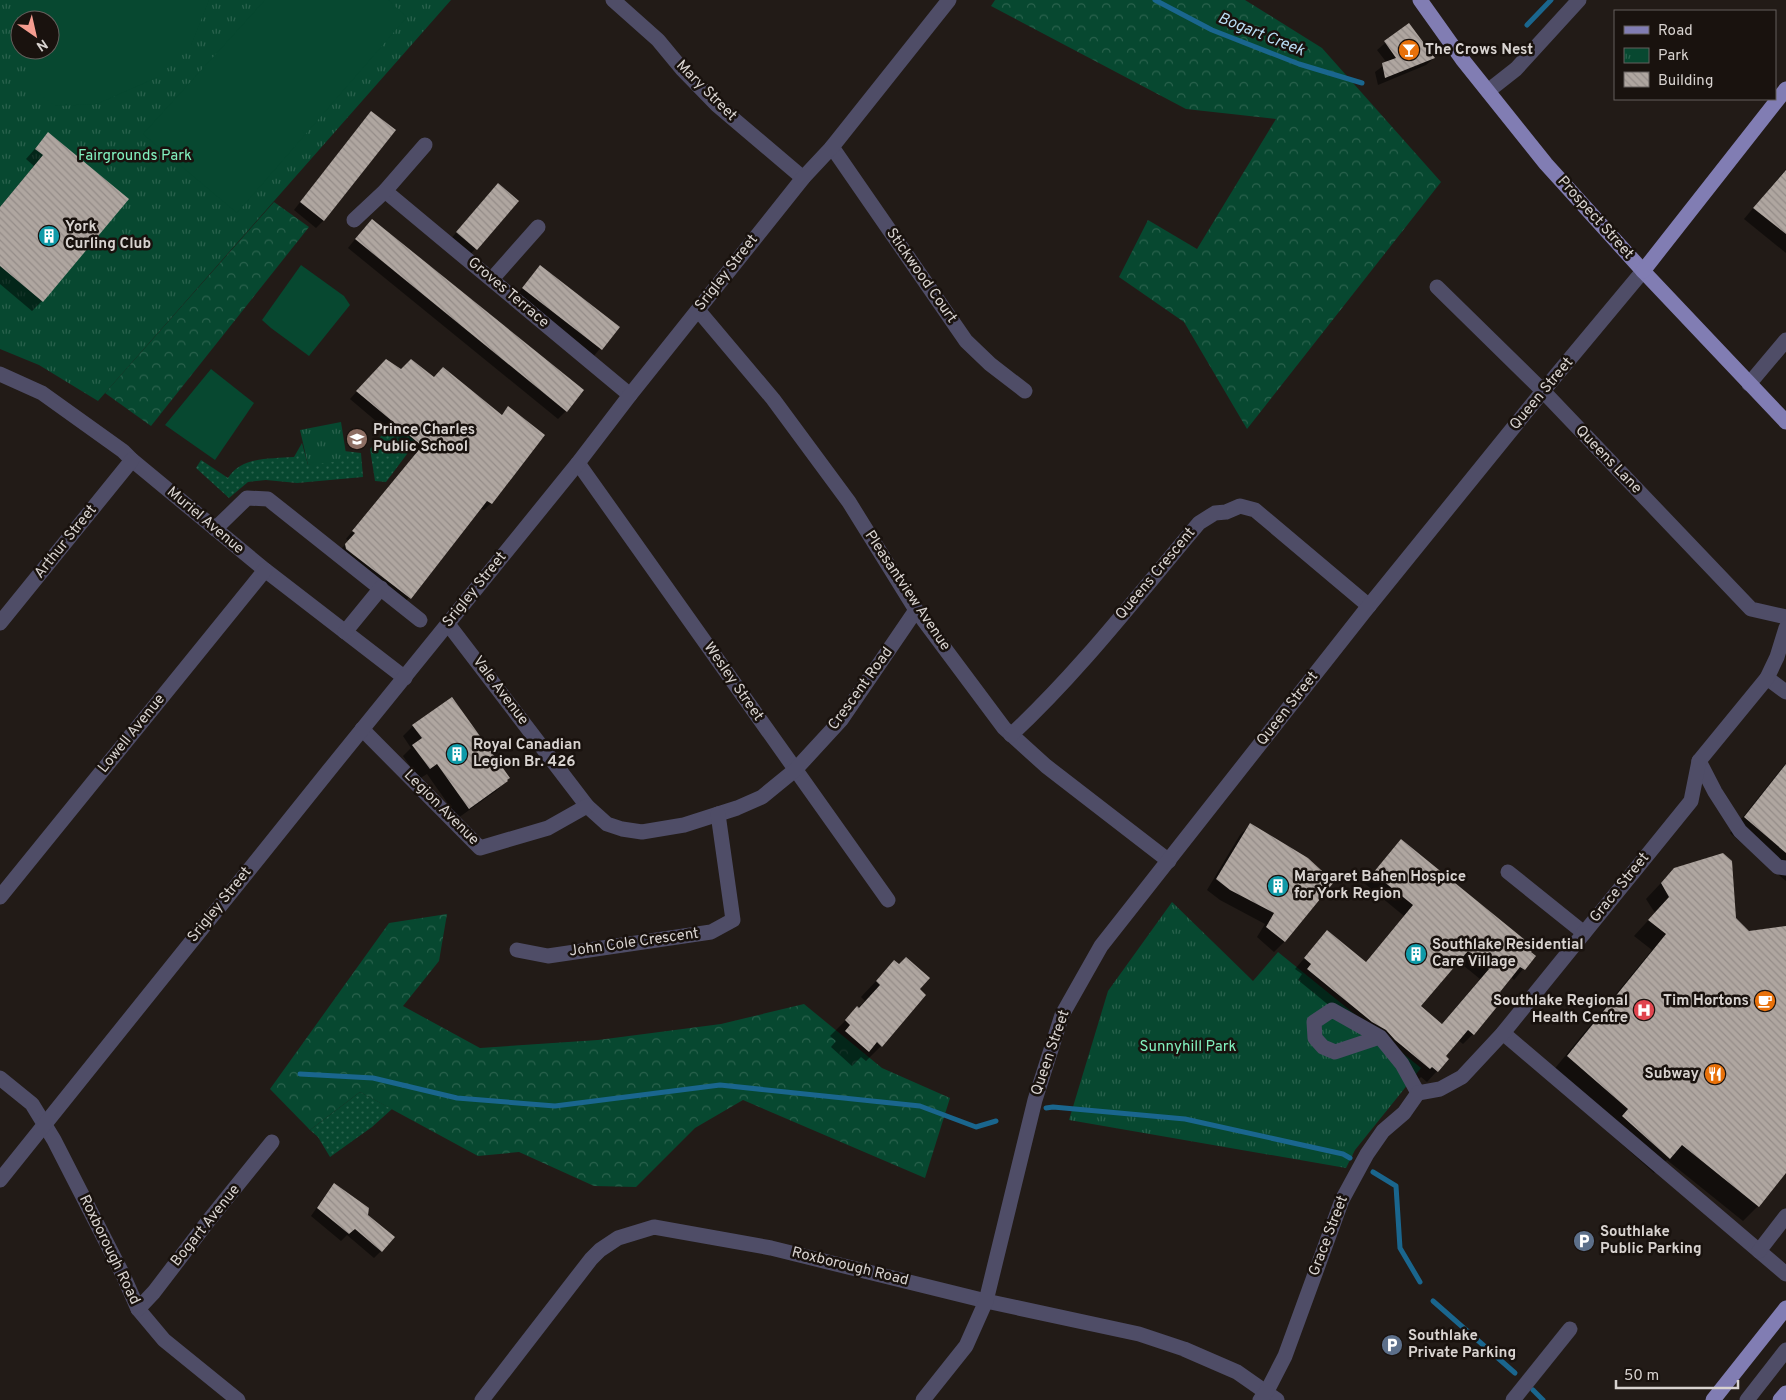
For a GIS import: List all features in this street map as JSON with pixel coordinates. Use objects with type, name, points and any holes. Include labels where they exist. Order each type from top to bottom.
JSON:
[{"type":"main road","name":"Prospect Street","points":[[1420,0],[1462,59],[1546,164],[1643,271],[1786,422]]},
{"type":"main road","name":"Queen Street","points":[[1643,271],[1786,90]]},
{"type":"main road","points":[[1713,1400],[1786,1308]]},
{"type":"main road","points":[[1780,1400],[1786,1393]]},
{"type":"street","name":"Mary Street","points":[[613,0],[658,40],[717,105],[803,178]]},
{"type":"street","name":"Srigley Street","points":[[0,1180],[578,463],[803,178],[832,147],[949,0]]},
{"type":"street","points":[[1488,91],[1516,70],[1579,0]]},
{"type":"street","points":[[354,220],[385,191],[425,145]]},
{"type":"street","name":"Stickwood Court","points":[[832,147],[966,341],[990,364],[1025,391]]},
{"type":"street","name":"Groves Terrace","points":[[385,191],[630,395]]},
{"type":"street","points":[[492,279],[538,227]]},
{"type":"street","name":"Queen Street","points":[[923,1400],[966,1346],[986,1301],[1035,1100],[1062,1015],[1101,946],[1369,606],[1643,271]]},
{"type":"street","name":"Queens Lane","points":[[1437,287],[1543,391],[1751,609],[1786,618]]},
{"type":"street","name":"Pleasantview Avenue","points":[[698,310],[773,399],[843,494],[916,610],[1004,728],[1046,766],[1169,861]]},
{"type":"street","points":[[1749,384],[1786,340]]},
{"type":"street","name":"Muriel Avenue","points":[[0,374],[42,393],[123,451],[265,570],[405,678]]},
{"type":"street","name":"Arthur Street","points":[[0,623],[132,460]]},
{"type":"street","name":"Wesley Street","points":[[578,463],[888,900]]},
{"type":"street","points":[[215,529],[247,498],[268,499],[420,620]]},
{"type":"street","name":"Queens Crescent","points":[[1012,735],[1055,693],[1199,524],[1215,513],[1226,512],[1240,506],[1255,510],[1369,606]]},
{"type":"street","name":"Lowell Avenue","points":[[0,897],[265,570]]},
{"type":"street","points":[[345,632],[381,588]]},
{"type":"street","name":"Crescent Road","points":[[587,806],[608,824],[622,829],[642,832],[684,825],[762,797],[795,770],[841,720],[916,610]]},
{"type":"street","name":"Vale Avenue","points":[[448,624],[587,806]]},
{"type":"street","name":"Grace Street","points":[[1268,1397],[1342,1200],[1367,1154],[1383,1131],[1404,1112],[1418,1092],[1440,1089],[1462,1077],[1503,1033],[1691,801],[1699,761],[1767,678],[1777,657],[1786,628]]},
{"type":"street","points":[[1767,678],[1786,692]]},
{"type":"street","name":"Legion Avenue","points":[[362,729],[480,848],[548,828],[587,806]]},
{"type":"street","points":[[1699,761],[1715,792],[1740,831],[1778,867],[1786,868]]},
{"type":"street","name":"John Cole Crescent","points":[[517,950],[548,956],[711,932],[733,920],[718,814]]},
{"type":"street","points":[[1508,872],[1584,933]]},
{"type":"street","points":[[1503,1033],[1786,1274]]},
{"type":"street","points":[[1380,1037],[1402,1064],[1418,1092]]},
{"type":"street","name":"Roxborough Road","points":[[0,1078],[32,1104],[44,1124],[60,1151],[123,1275],[138,1309],[164,1340],[238,1400]]},
{"type":"street","name":"Bogart Avenue","points":[[138,1309],[154,1292],[272,1142]]},
{"type":"street","points":[[1759,1251],[1786,1216]]},
{"type":"street","name":"Roxborough Road","points":[[482,1400],[591,1259],[600,1250],[618,1238],[654,1226],[771,1248],[986,1301],[1139,1334],[1184,1349],[1228,1368],[1268,1397]]},
{"type":"street","points":[[1513,1400],[1570,1330]]},
{"type":"street","points":[[1746,1400],[1786,1350]]},
{"type":"green space","name":"Fairgrounds Park","points":[[0,0],[451,0],[98,401],[39,365],[0,349]]},
{"type":"green space","points":[[31,0],[209,0],[191,45],[158,77],[97,104],[55,106],[31,88],[31,60],[60,60],[60,10],[31,10]]},
{"type":"green space","points":[[265,0],[388,0],[407,17],[237,213],[143,134]]},
{"type":"green space","points":[[995,0],[1245,0],[1322,48],[1441,182],[1247,429],[1184,322],[1119,277],[1148,220],[1197,249],[1276,119],[1186,109],[991,6]]},
{"type":"green space","points":[[274,202],[309,227],[151,426],[105,393]]},
{"type":"green space","points":[[301,265],[344,296],[350,305],[309,356],[262,320]]},
{"type":"green space","points":[[211,369],[254,403],[215,460],[165,425]]},
{"type":"green space","points":[[341,422],[347,460],[308,465],[300,430]]},
{"type":"green space","points":[[393,422],[416,442],[386,482],[375,481],[370,449]]},
{"type":"green space","points":[[302,443],[308,465],[344,451],[361,453],[363,477],[297,483],[266,480],[248,482],[229,498],[196,468],[201,460],[228,478],[234,471],[249,462],[294,457]]},
{"type":"green space","name":"Sunnyhill Park","points":[[1172,902],[1253,981],[1278,952],[1421,1068],[1355,1150],[1346,1168],[1069,1120],[1108,991]]},
{"type":"green space","points":[[447,914],[439,961],[403,1006],[480,1048],[598,1040],[721,1024],[804,1004],[882,1068],[950,1098],[925,1178],[743,1100],[695,1128],[636,1187],[594,1186],[519,1152],[478,1156],[360,1092],[310,1130],[270,1089],[389,923]]},
{"type":"green space","points":[[360,1092],[392,1109],[372,1127],[330,1157],[318,1137],[310,1130]]},
{"type":"building","name":"The Crows Nest","points":[[1409,23],[1435,58],[1385,78],[1382,63],[1396,58],[1384,41]]},
{"type":"building","points":[[371,111],[396,130],[324,221],[300,202]]},
{"type":"building","name":"York Curling Club","points":[[48,132],[129,199],[43,302],[0,266],[0,207],[43,155],[35,149]]},
{"type":"building","points":[[1786,170],[1786,234],[1753,208]]},
{"type":"building","points":[[498,183],[519,201],[477,250],[456,232]]},
{"type":"building","points":[[372,219],[584,390],[567,412],[355,239]]},
{"type":"building","points":[[540,265],[620,327],[602,350],[522,288]]},
{"type":"building","points":[[386,359],[401,369],[411,359],[434,377],[443,367],[502,415],[508,406],[545,435],[492,504],[487,501],[411,599],[346,549],[345,544],[355,533],[352,531],[422,446],[356,391]]},
{"type":"building","name":"Royal Canadian Legion Br. 426","points":[[452,697],[510,778],[469,809],[437,764],[430,769],[412,745],[422,738],[412,725]]},
{"type":"building","points":[[1786,764],[1786,853],[1744,817]]},
{"type":"building","name":"Margaret Bahen Hospice for York Region","points":[[1250,823],[1308,858],[1334,882],[1285,942],[1266,927],[1274,913],[1230,890],[1216,879]]},
{"type":"building","name":"Southlake Residential Care Village","points":[[1401,839],[1535,948],[1531,952],[1536,956],[1525,970],[1520,967],[1500,992],[1505,997],[1474,1035],[1468,1030],[1446,1056],[1449,1059],[1438,1072],[1432,1067],[1430,1069],[1395,1040],[1386,1030],[1372,1022],[1307,969],[1311,964],[1304,958],[1327,930],[1366,962],[1413,905],[1373,873]],"holes":[[[1468,951],[1489,969],[1442,1024],[1421,1006]]]},
{"type":"building","name":"Southlake Regional Health Centre","points":[[1723,853],[1732,861],[1736,918],[1749,931],[1786,926],[1786,1173],[1759,1207],[1682,1145],[1670,1159],[1622,1116],[1628,1109],[1567,1056],[1666,934],[1648,920],[1669,897],[1661,883],[1674,868]]},
{"type":"building","points":[[906,957],[930,978],[920,989],[926,995],[882,1047],[877,1042],[869,1052],[845,1031],[850,1025],[845,1020],[880,985],[876,981],[894,960],[899,964]]},
{"type":"building","points":[[334,1183],[369,1208],[368,1215],[395,1237],[382,1252],[355,1229],[349,1234],[317,1208]]},
{"type":"waterway","name":"Bogart Creek","points":[[1155,0],[1212,30],[1299,64],[1362,83]]},
{"type":"waterway","name":"Bogart Creek","points":[[1527,25],[1551,0]]},
{"type":"waterway","points":[[300,1074],[373,1078],[457,1098],[555,1106],[720,1085],[920,1106],[976,1127],[996,1121]]},
{"type":"waterway","points":[[1046,1108],[1053,1107],[1185,1119],[1343,1154],[1350,1158]]},
{"type":"waterway","points":[[1373,1172],[1396,1186],[1400,1248],[1420,1282]]},
{"type":"waterway","points":[[1433,1301],[1515,1373]]},
{"type":"waterway","points":[[1533,1390],[1543,1400]]},
{"type":"place","name":"The Crows Nest","points":[[1409,50]]},
{"type":"place","name":"York Curling Club","points":[[49,236]]},
{"type":"place","name":"Prince Charles Public School","points":[[357,439]]},
{"type":"place","name":"Royal Canadian Legion Br. 426","points":[[457,754]]},
{"type":"place","name":"Margaret Bahen Hospice for York Region","points":[[1278,886]]},
{"type":"place","name":"Southlake Residential Care Village","points":[[1416,954]]},
{"type":"place","name":"Tim Hortons","points":[[1765,1001]]},
{"type":"place","name":"Southlake Regional Health Centre","points":[[1644,1010]]},
{"type":"place","name":"Subway","points":[[1715,1074]]},
{"type":"place","name":"Southlake Public Parking","points":[[1584,1241]]},
{"type":"place","name":"Southlake Private Parking","points":[[1392,1345]]}]
